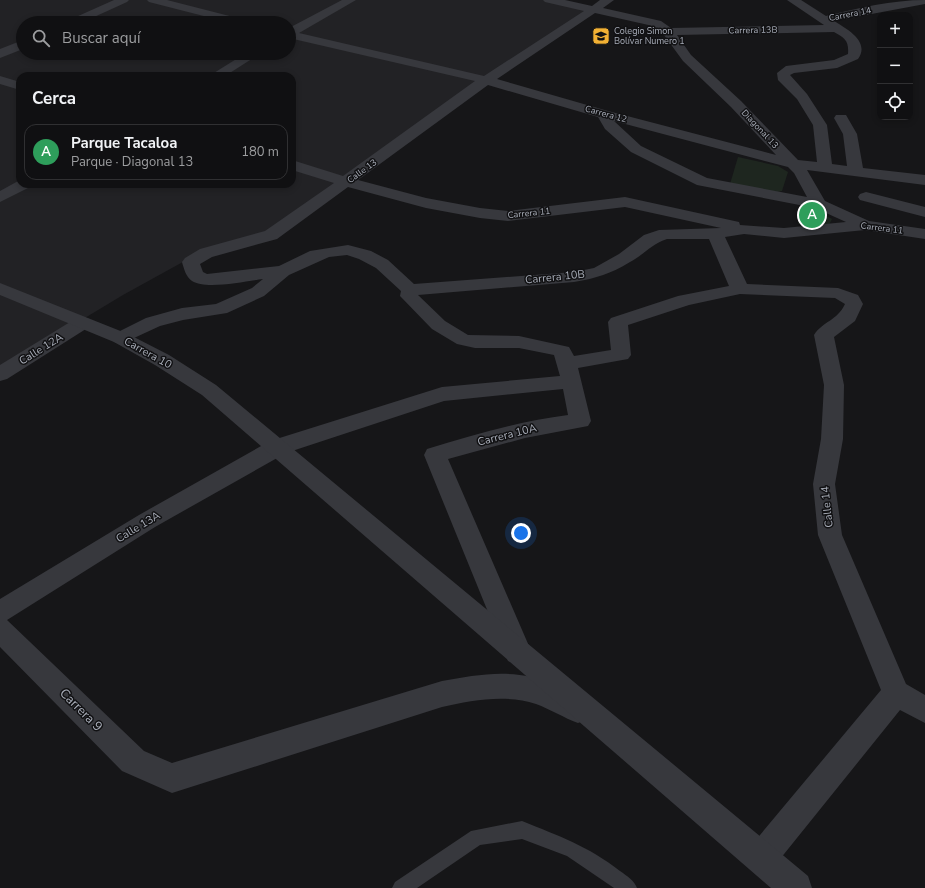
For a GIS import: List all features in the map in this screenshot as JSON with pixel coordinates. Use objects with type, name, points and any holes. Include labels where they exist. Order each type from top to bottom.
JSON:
[{"type":"street","points":[[87,16],[123,0]]},
{"type":"street","points":[[154,0],[218,16]]},
{"type":"street","points":[[296,29],[350,0]]},
{"type":"street","name":"Carrera 13B","points":[[549,0],[663,28],[838,28]]},
{"type":"street","name":"Calle 13","points":[[283,271],[206,280],[199,279],[194,274],[191,262],[206,253],[271,235],[348,181],[486,80],[608,0]]},
{"type":"street","points":[[793,0],[838,28],[850,37],[855,46],[854,56],[837,64],[791,69],[783,73],[783,77],[802,97],[820,125],[825,169]]},
{"type":"street","name":"Carrera 14","points":[[823,20],[856,12],[925,1]]},
{"type":"street","name":"Diagonal 13","points":[[663,28],[687,58],[736,104],[800,171],[819,204]]},
{"type":"street","name":"Carrera 12","points":[[296,35],[486,80],[603,114],[793,164],[856,173],[925,180]]},
{"type":"street","points":[[0,54],[16,47]]},
{"type":"street","points":[[223,72],[243,60]]},
{"type":"street","points":[[0,80],[16,85]]},
{"type":"street","points":[[603,114],[610,126],[636,149],[703,182],[819,204],[865,225]]},
{"type":"street","points":[[841,118],[850,134],[856,173]]},
{"type":"street","name":"Carrera 11","points":[[296,166],[411,200],[492,215],[508,216],[625,202],[684,214],[744,229],[784,233],[865,225],[925,234]]},
{"type":"street","points":[[0,197],[17,188]]},
{"type":"street","points":[[866,197],[925,212]]},
{"type":"street","name":"Carrera 11","points":[[715,234],[744,229]]},
{"type":"street","name":"Carrera 10B","points":[[410,290],[574,278],[599,272],[625,258],[650,239],[665,234],[715,234]]},
{"type":"street","points":[[278,447],[442,394],[569,372],[621,355],[618,322],[685,300],[740,288],[715,234]]},
{"type":"street","points":[[121,338],[153,322],[182,314],[220,309],[258,292],[283,271],[316,255],[348,250],[365,255],[382,264],[410,290],[409,296],[428,315],[459,339],[474,342],[504,341],[540,345],[562,351],[569,372]]},
{"type":"street","name":"Carrera 10","points":[[0,288],[121,338],[162,360],[209,390],[278,447],[597,720]]},
{"type":"street","name":"Calle 14","points":[[740,288],[838,294],[850,299],[854,304],[848,317],[824,335],[834,385],[832,439],[824,484],[830,535],[896,693]]},
{"type":"street","name":"Calle 12A","points":[[0,374],[82,323]]},
{"type":"street","name":"Carrera 10A","points":[[518,653],[435,455],[487,439],[561,423],[580,421],[569,372]]},
{"type":"street","name":"Calle 13A","points":[[0,612],[147,521],[278,447]]},
{"type":"street","name":"Carrera 9","points":[[0,628],[133,761],[172,778],[442,694],[475,687],[515,687],[544,694],[597,720]]},
{"type":"street","points":[[761,858],[896,693],[925,710]]},
{"type":"street","points":[[597,720],[796,888]]},
{"type":"lane","points":[[401,888],[477,837],[522,830],[572,849],[605,870],[628,888]]},
{"type":"shaded area","points":[[0,0],[553,0],[592,9],[272,232],[210,247],[123,295],[0,369]]},
{"type":"shaded area","points":[[738,157],[778,166],[788,172],[782,191],[777,192],[730,184]]},
{"type":"shaded area","points":[[801,208],[819,212],[832,219],[829,225],[798,224]]},
{"type":"place","name":"Colegio Simon Bolívar Numero 1","points":[[601,36]]},
{"type":"place","name":"Parque Tacaloa","points":[[812,215]]}]
